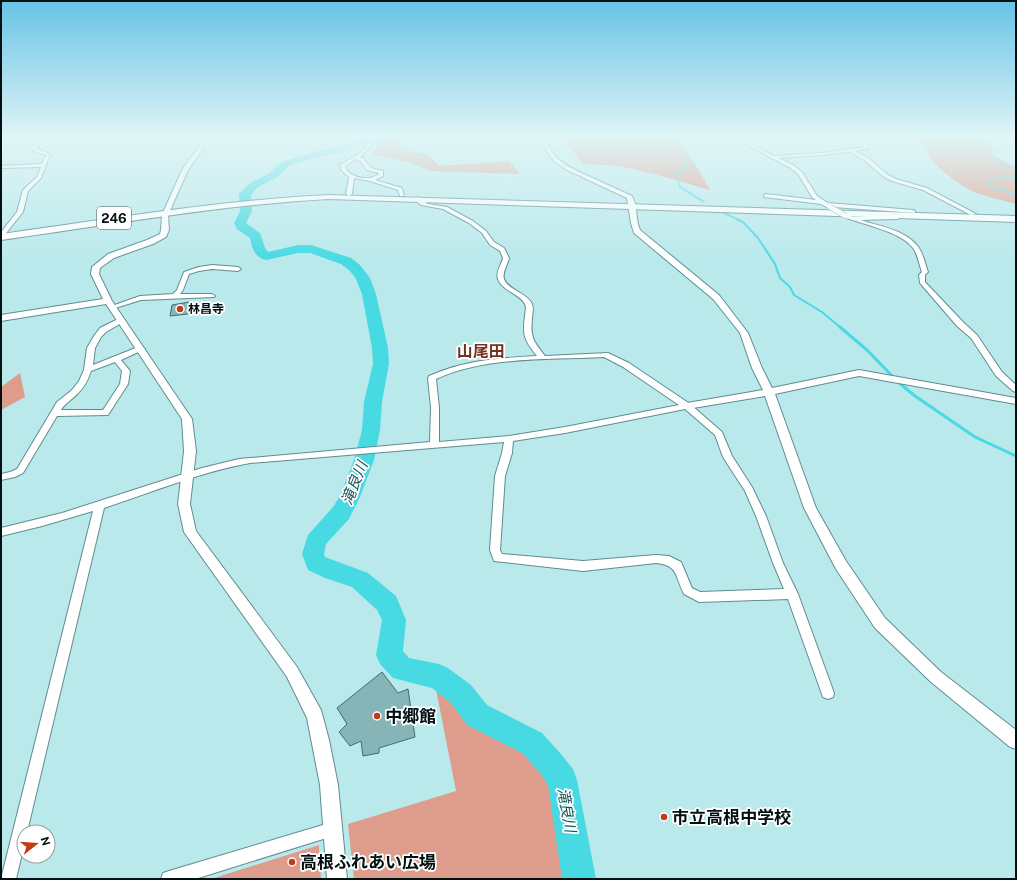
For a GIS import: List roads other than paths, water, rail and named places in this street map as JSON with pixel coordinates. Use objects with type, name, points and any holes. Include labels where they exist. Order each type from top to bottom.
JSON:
[{"type":"highway","name":"246","points":[[1,235],[226,202],[306,194],[402,195],[1016,219]]},
{"type":"highway","name":"246","points":[[255,199],[329,197],[633,204]]},
{"type":"highway","name":"246","points":[[911,214],[1016,216]]},
{"type":"street","points":[[1,235],[20,212],[26,190],[38,178]]},
{"type":"street","points":[[183,178],[167,211],[166,230],[163,235],[150,242],[111,256],[96,267],[95,274],[110,304],[187,419],[190,451],[184,504],[190,532],[292,672],[315,716],[329,785],[337,879]]},
{"type":"street","points":[[349,194],[352,178]]},
{"type":"street","points":[[362,178],[400,189],[402,195]]},
{"type":"street","points":[[371,180],[375,178]]},
{"type":"street","points":[[589,178],[630,198],[633,204],[634,226],[637,231],[712,293],[740,326],[757,368],[769,392],[810,508],[841,565],[880,623],[936,677],[1016,741]]},
{"type":"street","points":[[803,178],[815,197],[827,205],[848,217],[899,236],[914,245],[925,272],[922,275],[922,282],[960,324],[974,337],[999,374],[1016,389]]},
{"type":"street","points":[[890,178],[925,189],[973,214]]},
{"type":"street","points":[[766,196],[827,205],[911,214]]},
{"type":"street","points":[[417,199],[423,205],[446,209],[470,222],[487,235],[489,242],[503,250],[506,255],[506,260],[500,274],[501,280],[508,290],[527,301],[530,306],[526,334],[528,340],[543,358]]},
{"type":"street","points":[[848,217],[903,217],[911,214]]},
{"type":"street","points":[[175,296],[180,290],[186,273],[194,269],[213,267],[238,269]]},
{"type":"street","points":[[1,318],[110,304],[140,298],[212,296]]},
{"type":"street","points":[[1,477],[12,475],[20,470],[56,413],[60,404],[75,392],[83,382],[88,370],[91,348],[98,336],[103,330],[121,321]]},
{"type":"street","points":[[88,370],[141,349]]},
{"type":"street","points":[[434,446],[435,408],[432,378],[443,372],[479,362],[606,355],[626,365],[687,406],[719,434],[728,457],[749,490],[761,516],[778,563],[792,594],[828,693]]},
{"type":"street","points":[[56,413],[105,413],[124,384],[126,371],[117,359]]},
{"type":"street","points":[[1,532],[23,528],[100,505],[209,469],[250,460],[509,439],[769,392],[859,373],[1016,401]]},
{"type":"street","points":[[509,439],[507,453],[500,476],[495,550],[498,558],[583,566],[656,559],[669,560],[677,565],[688,591],[699,597],[792,594]]},
{"type":"street","points":[[8,879],[100,505]]},
{"type":"street","points":[[169,879],[333,829]]},
{"type":"waterway","name":"滝良川","points":[[268,178],[254,185],[245,194],[246,211],[240,223],[241,226],[256,236],[259,250],[266,256],[298,249],[311,249],[346,261],[355,268],[363,278],[369,294],[380,348],[381,364],[373,402],[371,430],[364,460],[350,497],[341,513],[316,541],[313,554],[316,563],[333,571],[360,580],[387,603],[394,620],[389,655],[402,669],[439,677],[461,694],[477,715],[532,743],[550,763],[562,780],[579,879]]},
{"type":"waterway","points":[[677,178],[680,187],[704,202]]},
{"type":"waterway","points":[[1002,178],[989,180],[988,182],[997,189],[1016,194]]},
{"type":"waterway","points":[[724,213],[741,221]]},
{"type":"waterway","points":[[738,220],[743,222],[758,238],[775,264],[780,278],[790,287],[794,295],[822,312],[841,328]]},
{"type":"waterway","points":[[840,327],[867,350],[898,382],[915,396],[975,437],[1016,456]]},
{"type":"place","name":"林昌寺","points":[[180,309]]},
{"type":"place","name":"中郷館","points":[[377,716]]},
{"type":"place","name":"市立高根中学校","points":[[664,817]]},
{"type":"place","name":"高根ふれあい広場","points":[[292,862]]},
{"type":"district","name":"山尾田","points":[[481,351]]}]
